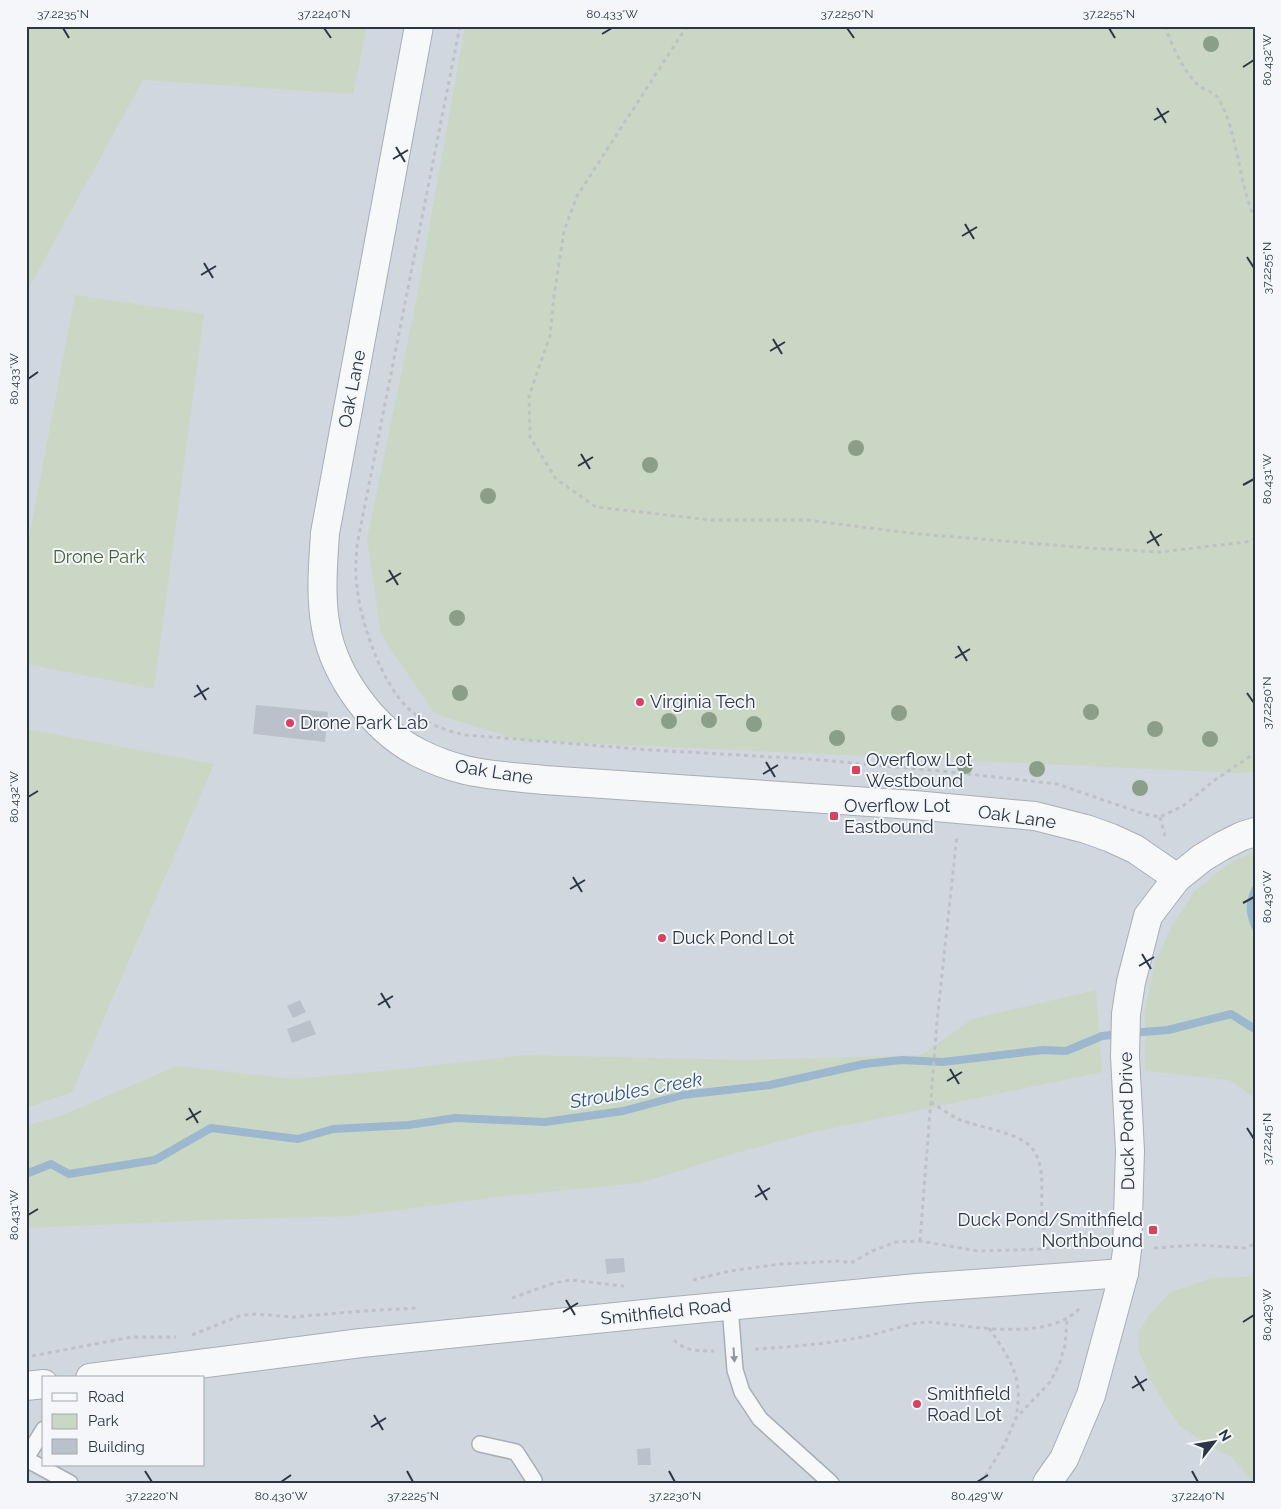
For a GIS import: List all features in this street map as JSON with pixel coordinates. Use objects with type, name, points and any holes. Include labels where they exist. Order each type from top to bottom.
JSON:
[{"type":"street","name":"Oak Lane","points":[[419,26],[325,534],[321,586],[326,629],[338,666],[357,698],[383,728],[418,752],[466,770],[489,774],[544,780],[932,806],[1035,816],[1086,829],[1111,838],[1135,849],[1177,878]]},
{"type":"street","name":"Duck Pond Drive","points":[[1047,1483],[1064,1459],[1091,1395],[1124,1273],[1127,1250],[1130,1151],[1125,1056],[1126,1014],[1131,982],[1148,916],[1177,878],[1202,858],[1242,836],[1255,832]]},
{"type":"street","name":"Smithfield Road","points":[[105,1376],[361,1343],[918,1288],[1124,1273]]},
{"type":"street","points":[[26,1386],[42,1384]]},
{"type":"lane","points":[[730,1306],[735,1370],[742,1392],[760,1418],[831,1483]]},
{"type":"lane","points":[[42,1432],[26,1458],[70,1483]]},
{"type":"lane","points":[[480,1444],[516,1452],[534,1480],[534,1483]]},
{"type":"path","points":[[460,26],[357,545],[357,587],[362,616],[380,664],[406,707],[429,723],[444,730],[466,736],[828,761],[1057,784],[1144,814],[1160,817],[1183,806],[1215,780],[1255,753]]},
{"type":"path","points":[[686,26],[577,196],[564,231],[550,336],[529,396],[530,437],[556,479],[596,507],[711,520],[806,520],[919,534],[1160,552],[1246,542],[1255,539]]},
{"type":"path","points":[[1165,26],[1168,37],[1197,84],[1217,96],[1229,123],[1245,194],[1255,220]]},
{"type":"path","points":[[920,1241],[937,1021],[957,827]]},
{"type":"path","points":[[690,1281],[730,1271],[780,1264],[840,1261],[851,1263],[872,1251],[896,1242],[920,1241],[978,1251],[1044,1249],[1058,1246],[1054,1246],[1046,1235],[1043,1224],[1040,1163],[1032,1148],[1022,1140],[962,1120],[931,1102]]},
{"type":"path","points":[[1150,1248],[1196,1246],[1245,1248],[1255,1244]]},
{"type":"path","points":[[508,1300],[554,1283],[570,1280],[631,1287]]},
{"type":"path","points":[[752,1349],[794,1346],[863,1337],[916,1322],[1024,1329],[1057,1323],[1076,1313],[1082,1306]]},
{"type":"path","points":[[26,1356],[132,1337],[193,1335],[239,1316],[254,1314],[293,1317],[362,1310],[422,1308]]},
{"type":"path","points":[[1016,1418],[1050,1382],[1059,1365],[1065,1345],[1067,1319]]},
{"type":"path","points":[[981,1483],[1004,1445],[1016,1418],[1019,1401],[1016,1376],[1010,1362],[989,1328]]},
{"type":"path","points":[[672,1338],[682,1348],[715,1351]]},
{"type":"shaded area","name":"Virginia Tech","points":[[26,26],[1255,26],[1255,1483],[26,1483]]},
{"type":"green space","points":[[26,26],[367,26],[353,94],[143,80],[26,293]]},
{"type":"green space","points":[[465,26],[1255,26],[1255,772],[1237,773],[520,740],[435,714],[381,635],[367,539],[417,297]]},
{"type":"green space","name":"Drone Park","points":[[75,295],[204,314],[154,689],[26,664],[26,554]]},
{"type":"green space","points":[[26,729],[214,764],[72,1092],[26,1108]]},
{"type":"green space","points":[[1255,852],[1255,1098],[1229,1080],[1145,1071],[1145,1010],[1155,962],[1173,924],[1196,890],[1231,862]]},
{"type":"green space","points":[[1096,990],[1102,1072],[814,1132],[729,1155],[640,1183],[505,1196],[352,1216],[26,1228],[26,1126],[62,1115],[177,1066],[294,1079],[525,1055],[744,1060],[922,1055],[972,1019]]},
{"type":"green space","points":[[1255,1274],[1255,1483],[1253,1483],[1233,1458],[1204,1443],[1179,1425],[1149,1376],[1139,1351],[1139,1332],[1147,1318],[1170,1292],[1212,1278],[1245,1277]]},
{"type":"water","points":[[1255,882],[1255,935],[1247,915],[1247,902]]},
{"type":"building","name":"Drone Park Lab","points":[[256,705],[328,712],[325,742],[253,734]]},
{"type":"building","points":[[300,1000],[306,1012],[293,1018],[287,1006]]},
{"type":"building","points":[[310,1020],[316,1034],[292,1043],[287,1029]]},
{"type":"building","points":[[624,1258],[625,1272],[607,1274],[605,1259]]},
{"type":"building","points":[[650,1448],[651,1465],[638,1465],[637,1449]]},
{"type":"waterway","name":"Stroubles Creek","points":[[1131,1033],[1168,1030],[1231,1014],[1255,1029]]},
{"type":"waterway","name":"Stroubles Creek","points":[[26,1174],[51,1164],[69,1174],[155,1160],[211,1128],[298,1139],[333,1129],[409,1125],[455,1118],[545,1122],[623,1111],[683,1095],[770,1085],[864,1064],[902,1060],[943,1062],[1043,1050],[1066,1051],[1102,1036],[1120,1034]]},
{"type":"place","name":"Virginia Tech","points":[[640,702]]},
{"type":"place","name":"Drone Park Lab","points":[[290,723]]},
{"type":"place","name":"Overflow Lot Westbound","points":[[856,770]]},
{"type":"place","name":"Overflow Lot Eastbound","points":[[834,816]]},
{"type":"place","name":"Duck Pond Lot","points":[[662,938]]},
{"type":"place","name":"Duck Pond/Smithfield Northbound","points":[[1153,1230]]},
{"type":"place","name":"Smithfield Road Lot","points":[[917,1404]]}]
